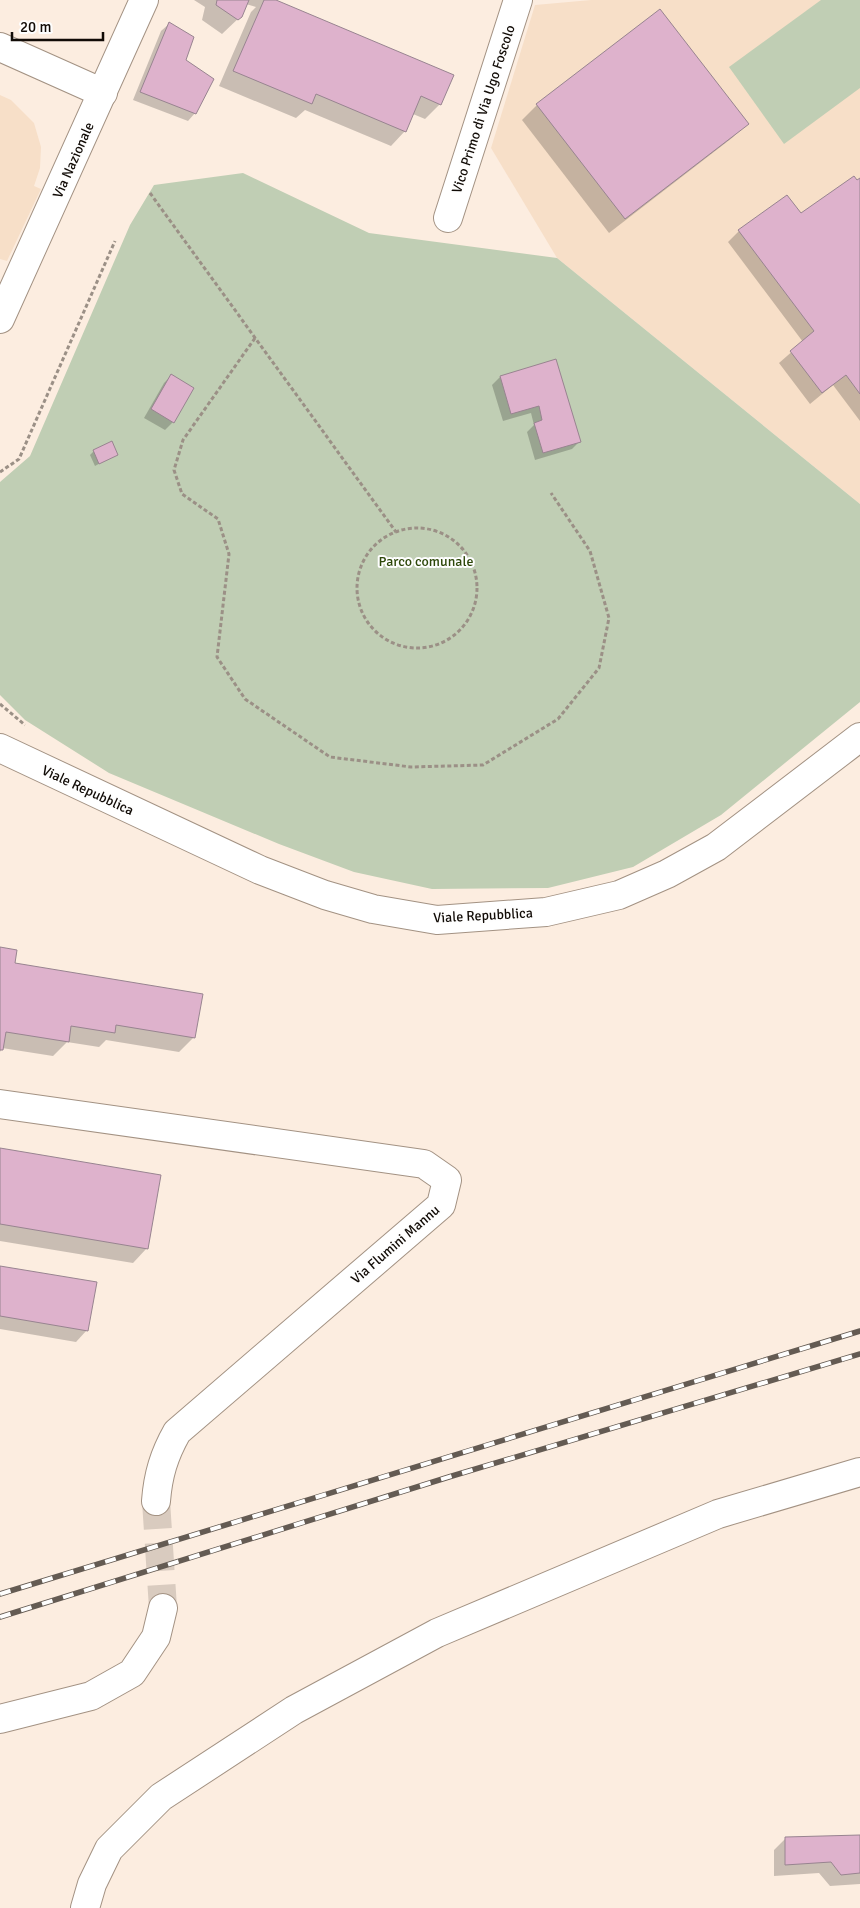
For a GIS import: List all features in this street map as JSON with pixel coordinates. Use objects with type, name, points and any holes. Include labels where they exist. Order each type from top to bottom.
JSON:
[{"type":"street","name":"Via Nazionale","points":[[0,319],[52,208],[144,0]]},
{"type":"street","name":"Vico Primo di Via Ugo Foscolo","points":[[448,218],[518,0]]},
{"type":"street","points":[[0,47],[103,93]]},
{"type":"street","name":"Viale Repubblica","points":[[0,748],[260,870],[325,895],[373,909],[437,920],[546,912],[627,891],[667,874],[716,847],[860,738]]},
{"type":"street","name":"Via Flumini Mannu","points":[[0,1104],[424,1164],[447,1180],[442,1205],[177,1432],[162,1462],[157,1479],[156,1501]]},
{"type":"street","points":[[85,1908],[92,1884],[109,1849],[161,1797],[294,1710],[437,1633],[709,1518],[860,1472]]},
{"type":"street","points":[[0,1718],[91,1696],[132,1673],[156,1637],[162,1608]]},
{"type":"path","points":[[150,192],[396,532]]},
{"type":"path","points":[[0,472],[19,459],[115,241]]},
{"type":"path","points":[[255,338],[183,440],[174,470],[182,494],[218,519],[230,554],[217,658],[245,699],[330,757],[411,767],[483,764],[558,719],[599,668],[609,618],[590,551],[550,493]]},
{"type":"path","points":[[417,528],[438,532],[456,542],[472,564],[476,577],[477,598],[470,618],[457,634],[439,645],[420,648],[402,647],[384,639],[370,626],[361,610],[357,592],[360,573],[367,556],[380,542],[396,532],[417,528]]},
{"type":"path","points":[[0,704],[29,729]]},
{"type":"shaded area","points":[[591,0],[860,0],[860,504],[557,258],[491,148],[535,5]]},
{"type":"shaded area","points":[[0,95],[11,100],[34,123],[41,147],[40,168],[34,186],[41,189],[7,261],[0,259]]},
{"type":"green space","points":[[821,0],[860,0],[860,88],[784,144],[729,67]]},
{"type":"green space","name":"Parco comunale","points":[[243,173],[369,233],[557,258],[860,504],[860,702],[721,815],[633,867],[548,888],[432,889],[354,872],[279,844],[109,773],[25,720],[0,695],[0,482],[30,456],[130,225],[154,185]]},
{"type":"building","points":[[217,0],[249,0],[242,17],[238,20],[216,5]]},
{"type":"building","points":[[264,0],[276,0],[454,75],[441,105],[421,96],[406,132],[316,94],[312,104],[233,71]]},
{"type":"building","points":[[660,9],[749,124],[625,219],[536,104]]},
{"type":"building","points":[[169,22],[194,37],[186,60],[214,79],[196,114],[140,92]]},
{"type":"building","points":[[854,176],[857,180],[860,178],[860,394],[846,375],[822,393],[790,351],[814,331],[738,230],[787,195],[801,213]]},
{"type":"building","points":[[556,359],[581,442],[543,453],[534,423],[542,420],[539,406],[511,414],[500,376]]},
{"type":"building","points":[[171,374],[194,388],[174,423],[151,409]]},
{"type":"building","points":[[112,441],[118,455],[99,464],[93,450]]},
{"type":"building","points":[[0,947],[17,950],[15,963],[203,994],[195,1038],[116,1025],[115,1033],[71,1026],[69,1042],[6,1032],[3,1050],[0,1050]]},
{"type":"building","points":[[0,1148],[161,1175],[148,1249],[0,1224]]},
{"type":"building","points":[[0,1266],[97,1282],[88,1331],[0,1316]]},
{"type":"building","points":[[860,1835],[860,1873],[841,1875],[831,1862],[785,1865],[785,1837]]},
{"type":"tunnel","points":[[156,1501],[163,1608]]},
{"type":"railway","points":[[0,1594],[860,1331]]},
{"type":"railway","points":[[0,1617],[452,1476],[860,1354]]}]
